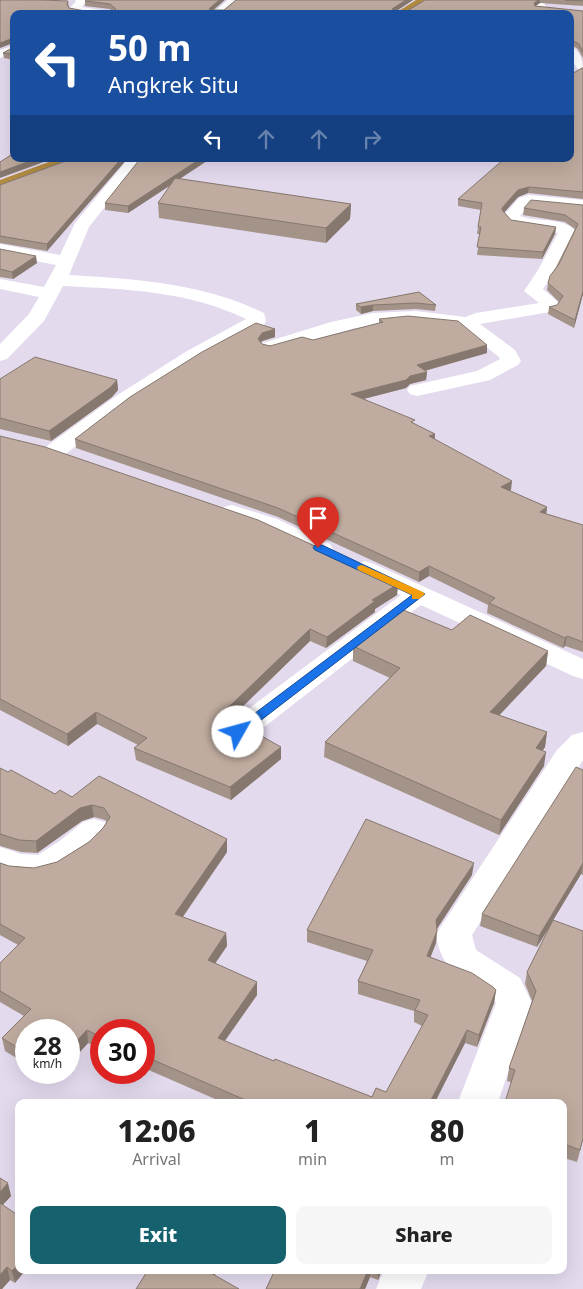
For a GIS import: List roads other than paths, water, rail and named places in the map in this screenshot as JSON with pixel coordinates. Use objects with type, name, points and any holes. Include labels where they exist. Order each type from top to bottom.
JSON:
[{"type":"highway","points":[[406,10],[424,0]]},
{"type":"highway","points":[[0,185],[62,162]]},
{"type":"street","points":[[80,0],[82,1],[74,9],[81,10]]},
{"type":"street","points":[[222,10],[234,1]]},
{"type":"street","points":[[541,7],[557,10]]},
{"type":"street","points":[[574,57],[583,68]]},
{"type":"street","points":[[0,60],[9,63],[0,65]]},
{"type":"street","points":[[0,355],[37,317],[66,262],[81,226],[134,162]]},
{"type":"street","points":[[270,347],[348,324],[382,317],[407,316],[468,323],[476,319],[548,307],[551,304],[533,291],[547,270],[567,231],[553,226],[518,222],[511,216],[528,200],[583,205]]},
{"type":"street","points":[[0,249],[66,262]]},
{"type":"street","points":[[0,284],[53,287],[137,286],[211,297],[257,317],[257,320],[194,356],[46,448],[83,461]]},
{"type":"street","points":[[417,390],[484,376],[511,361],[508,354],[468,323]]},
{"type":"street","points":[[213,505],[268,524],[583,670]]},
{"type":"street","points":[[238,732],[419,594]]},
{"type":"street","points":[[479,1099],[514,1003],[508,988],[463,960],[456,948],[454,934],[568,757],[583,742]]},
{"type":"street","points":[[0,859],[20,866],[40,868],[55,862],[94,830]]},
{"type":"street","points":[[398,1289],[405,1274]]}]
